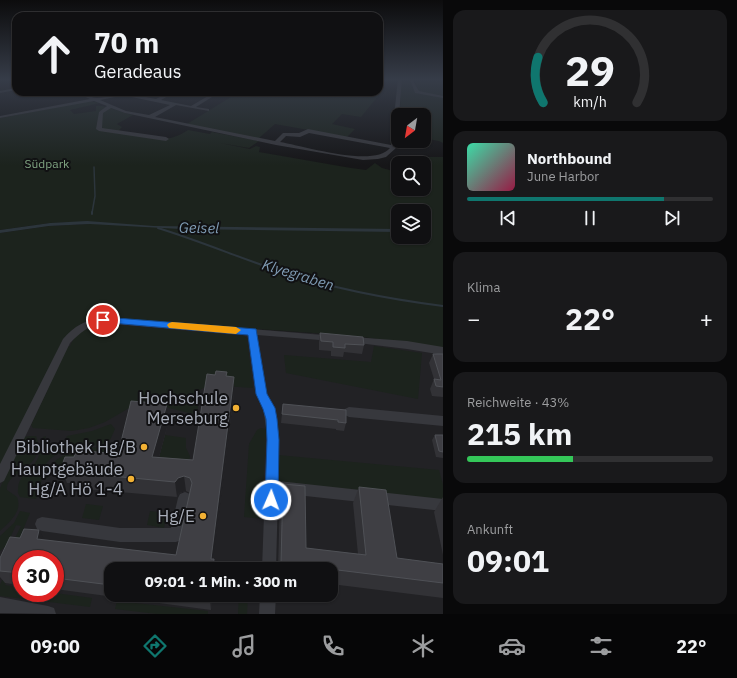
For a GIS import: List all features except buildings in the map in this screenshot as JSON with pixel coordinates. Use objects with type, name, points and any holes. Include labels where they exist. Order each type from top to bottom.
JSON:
[{"type":"street","points":[[0,117],[52,108]]},
{"type":"street","points":[[108,108],[101,112],[99,129],[166,139]]},
{"type":"street","points":[[111,108],[150,118],[343,156],[364,159],[387,154],[394,148]]},
{"type":"street","points":[[150,118],[168,108]]},
{"type":"street","points":[[195,108],[207,110]]},
{"type":"street","points":[[276,143],[286,134],[300,135],[306,131],[311,131],[391,146]]},
{"type":"street","points":[[0,476],[66,340],[83,325],[92,321],[103,320],[252,332],[287,333],[407,345],[443,351]]},
{"type":"street","points":[[252,332],[261,394],[269,408],[273,434],[269,562]]},
{"type":"street","points":[[349,412],[443,422]]},
{"type":"street","points":[[272,486],[443,505]]},
{"type":"street","points":[[42,524],[120,535],[176,535],[185,498]]},
{"type":"street","points":[[267,614],[268,602]]},
{"type":"street","points":[[0,605],[48,614]]},
{"type":"shaded area","name":"Hochschule Merseburg","points":[[101,318],[355,336],[443,348],[443,614],[0,614],[0,468],[71,331],[80,324]]},
{"type":"green space","name":"Südpark","points":[[55,108],[80,108],[70,110],[74,114],[96,111],[96,108],[111,108],[133,115],[117,124],[122,127],[119,130],[121,132],[148,138],[171,138],[188,130],[210,134],[212,132],[259,141],[249,148],[220,143],[250,149],[256,146],[260,147],[259,152],[366,170],[375,163],[382,168],[391,170],[391,196],[431,196],[431,157],[443,157],[443,348],[355,336],[101,318],[93,320],[82,324],[71,331],[0,468],[0,233],[49,226],[88,224],[90,222],[50,223],[0,230],[0,118]]},
{"type":"green space","points":[[214,108],[369,108],[361,117],[342,114],[332,124],[355,129],[347,137],[275,124],[258,139],[187,124]]},
{"type":"green space","points":[[400,108],[443,108],[443,143],[431,139],[431,108]]},
{"type":"green space","points":[[105,324],[244,336],[247,338],[253,388],[209,385],[200,390],[197,414],[161,406],[131,407],[105,422],[89,428],[72,431],[33,428],[31,425],[48,389],[64,347],[70,346],[76,336],[84,330]]},
{"type":"green space","points":[[374,346],[422,353],[418,399],[286,373],[284,355],[371,362]]},
{"type":"green space","points":[[111,424],[115,429],[110,440],[102,444],[74,449],[56,455],[43,469],[41,475],[41,486],[36,499],[20,497],[18,493],[18,486],[22,477],[38,458],[43,437],[46,436],[44,443],[63,445],[67,436],[92,431]]},
{"type":"green space","points":[[261,428],[266,429],[262,519],[244,517],[249,444],[257,430]]},
{"type":"green space","points":[[165,435],[186,438],[186,448],[190,456],[187,475],[158,462]]},
{"type":"green space","points":[[36,436],[38,447],[36,456],[32,462],[8,483],[7,490],[17,497],[18,507],[17,512],[11,520],[0,531],[0,488],[24,437]]},
{"type":"green space","points":[[110,446],[103,468],[71,472],[52,470],[48,478],[44,478],[48,469],[61,457],[79,450]]},
{"type":"green space","points":[[278,455],[439,470],[443,485],[443,500],[278,484]]},
{"type":"green space","points":[[86,504],[103,506],[99,520],[82,518]]},
{"type":"green space","points":[[20,511],[30,513],[20,537],[14,540],[21,526],[16,525],[7,545],[0,551],[0,536],[14,523]]},
{"type":"green space","points":[[150,511],[167,513],[164,528],[147,525]]},
{"type":"green space","points":[[12,557],[12,566],[5,585],[12,586],[12,597],[0,596],[0,585]]},
{"type":"green space","points":[[64,594],[92,598],[90,607],[49,602],[64,602]]},
{"type":"green space","points":[[117,602],[126,602],[208,611],[208,614],[157,614],[115,609]]},
{"type":"green space","points":[[239,602],[248,602],[247,614],[238,614]]},
{"type":"water","name":"Geisel","points":[[87,221],[154,226],[391,229],[391,232],[181,229],[90,224],[49,226],[0,233],[0,230],[50,223]]},
{"type":"waterway","points":[[92,213],[95,196],[94,167]]},
{"type":"waterway","name":"Klyegraben","points":[[158,228],[266,267],[322,284],[362,293],[443,306]]},
{"type":"slow traffic","points":[[172,325],[236,330]]},
{"type":"place","name":"Hochschule Merseburg","points":[[236,408]]},
{"type":"place","name":"Bibliothek Hg/B","points":[[144,447]]},
{"type":"place","name":"Hauptgebäude Hg/A Hö 1-4","points":[[131,479]]},
{"type":"place","name":"Hg/E","points":[[203,516]]},
{"type":"route","points":[[103,320],[252,332],[261,394],[269,408],[272,419],[273,440],[271,500]]}]
